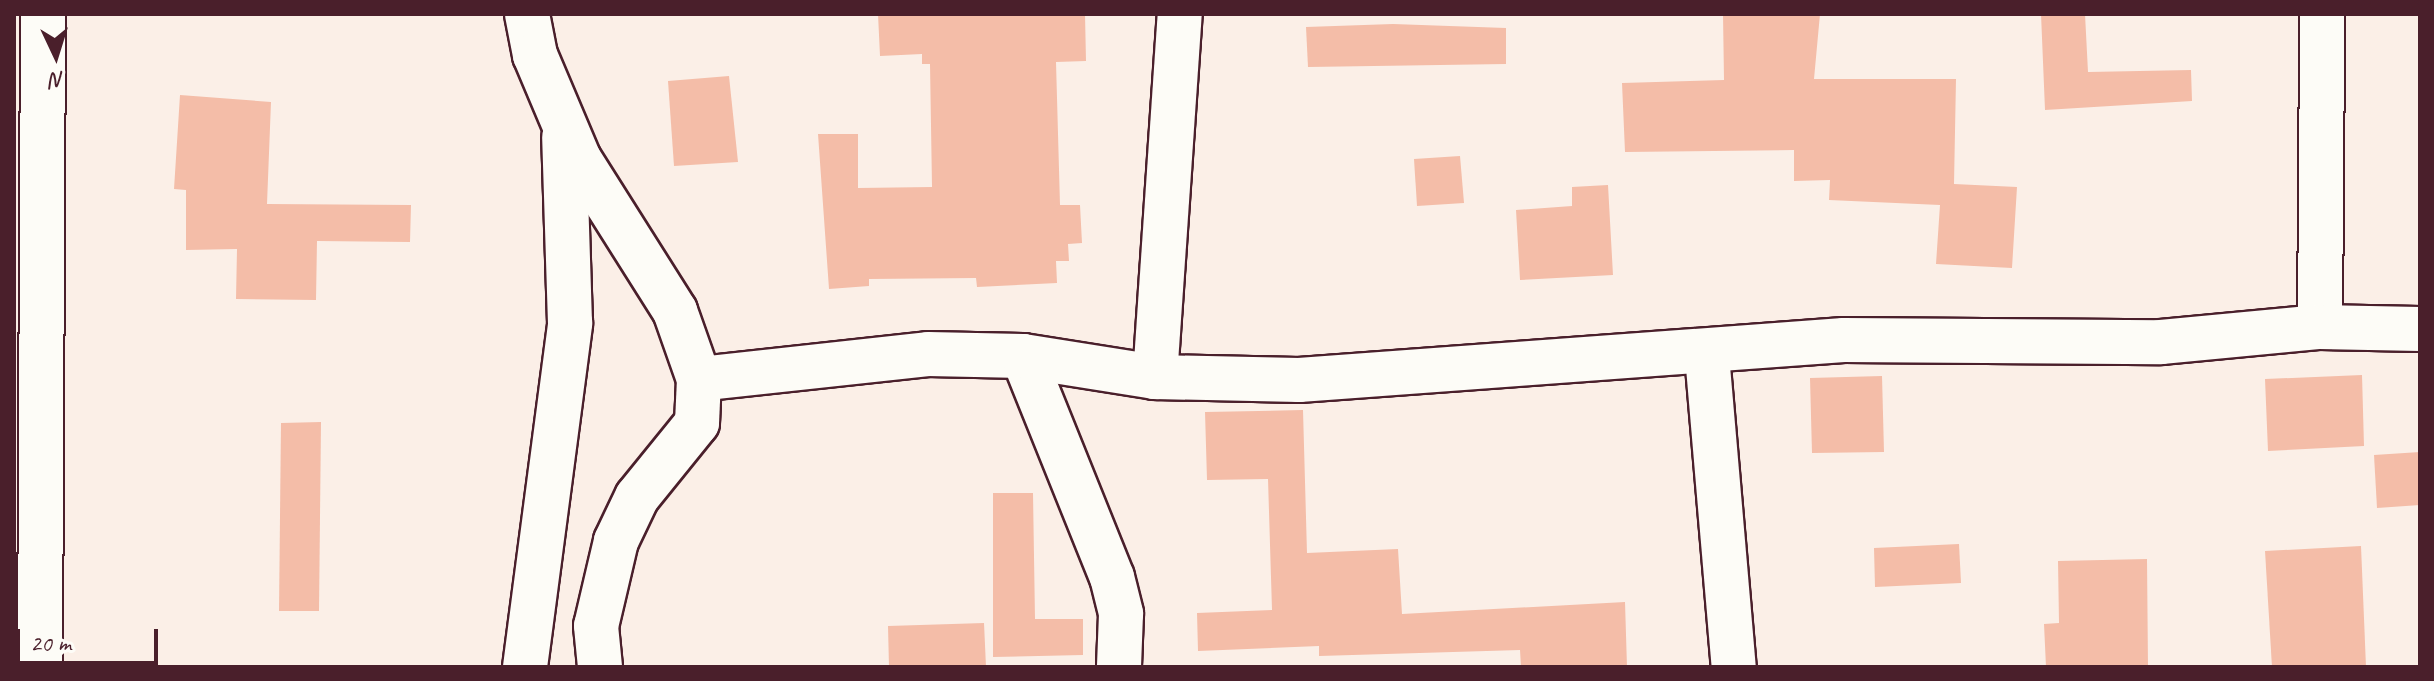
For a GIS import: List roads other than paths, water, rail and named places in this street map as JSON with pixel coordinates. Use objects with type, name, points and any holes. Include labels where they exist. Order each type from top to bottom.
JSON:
[{"type":"street","points":[[43,14],[39,646],[70,667]]},
{"type":"street","points":[[527,14],[564,124],[602,202],[675,311],[699,379],[697,423],[637,497],[616,541],[596,626],[600,667]]},
{"type":"street","points":[[1155,377],[1180,14]]},
{"type":"street","points":[[2320,327],[2322,14]]},
{"type":"street","points":[[525,667],[570,323],[564,124]]},
{"type":"street","points":[[699,379],[928,354],[1023,356],[1155,377],[1299,380],[1707,355],[1844,340],[2161,342],[2320,327],[2420,329]]},
{"type":"street","points":[[1707,355],[1734,667]]},
{"type":"street","points":[[1023,356],[1108,563],[1121,614],[1119,667]]}]
